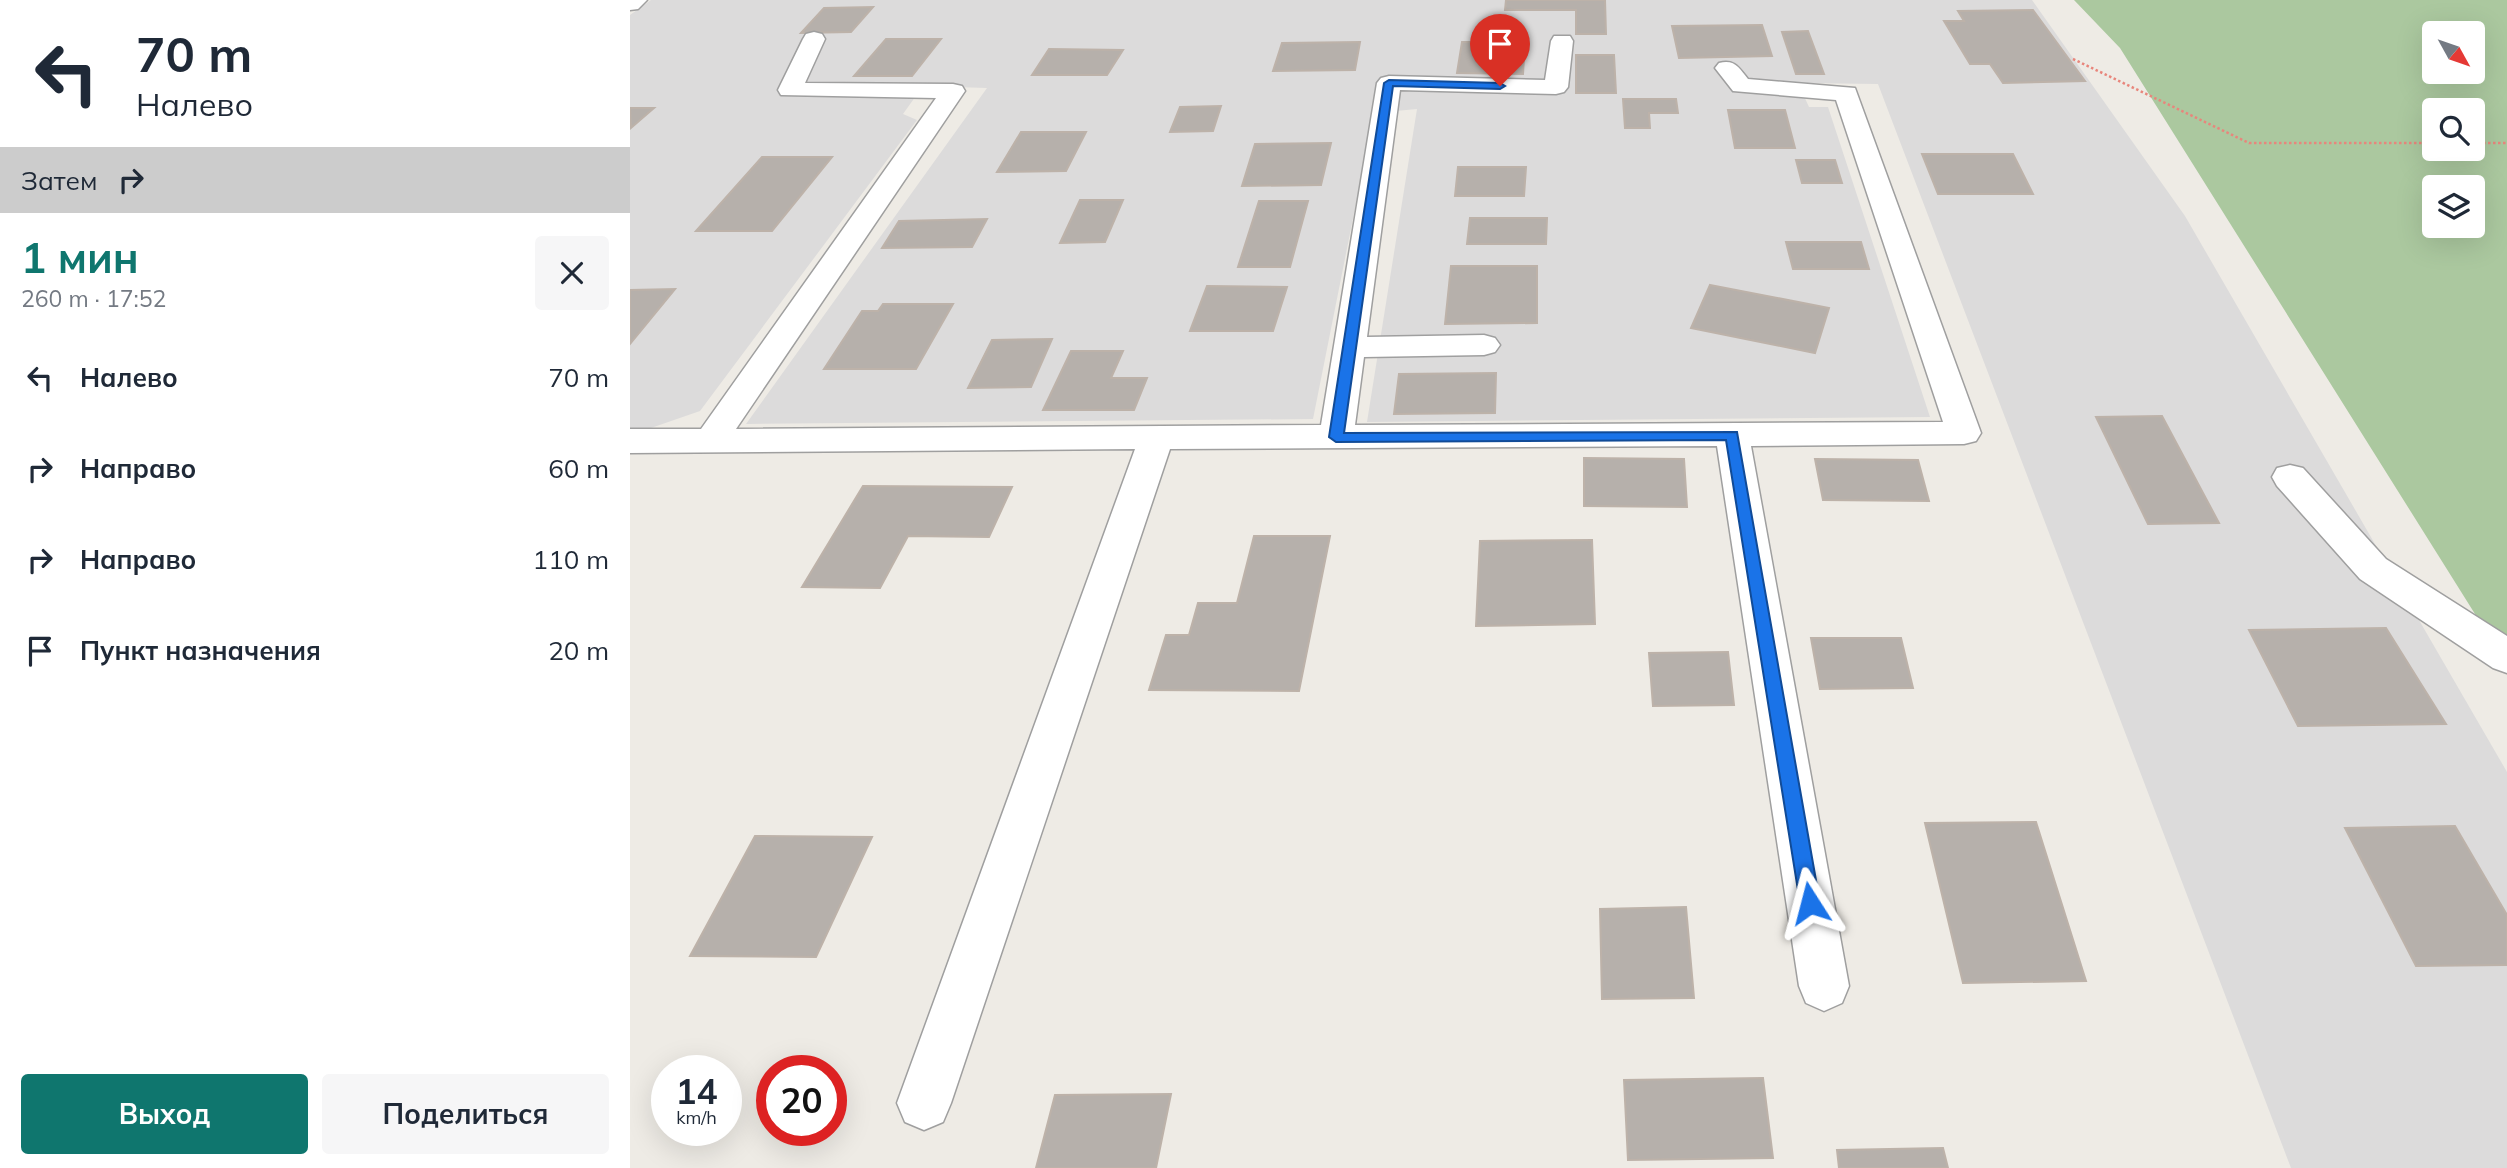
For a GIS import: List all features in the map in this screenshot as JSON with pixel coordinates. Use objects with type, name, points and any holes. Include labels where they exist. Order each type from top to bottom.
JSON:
[{"type":"street","points":[[630,4],[636,0]]},
{"type":"street","points":[[710,441],[953,91],[790,90],[814,39]]},
{"type":"street","points":[[1336,437],[1389,83],[1556,87],[1562,41]]},
{"type":"street","points":[[630,442],[1964,433],[1846,93],[1741,86],[1727,68]]},
{"type":"street","points":[[1349,347],[1484,345]]},
{"type":"street","points":[[1732,435],[1824,986]]},
{"type":"street","points":[[924,1103],[1156,439]]},
{"type":"street","points":[[2290,477],[2373,569],[2507,657]]},
{"type":"path","points":[[2073,59],[2249,143],[2422,143]]},
{"type":"path","points":[[2485,143],[2507,143]]},
{"type":"shaded area","points":[[651,0],[2032,0],[2185,216],[2507,772],[2507,1168],[2291,1168],[1878,84],[1798,83],[1809,107],[1828,107],[1930,417],[1367,422],[1417,109],[1374,113],[1313,419],[746,424],[987,88],[923,86],[903,114],[917,120],[700,411],[648,429],[630,429],[630,15]]},
{"type":"green space","points":[[2074,0],[2507,0],[2507,665],[2120,48]]},
{"type":"building","points":[[1506,0],[1605,0],[1606,34],[1576,34],[1576,10],[1505,10]]},
{"type":"building","points":[[873,7],[851,32],[801,33],[824,8]]},
{"type":"building","points":[[2033,10],[2085,81],[2003,83],[1990,64],[1970,64],[1944,21],[1964,21],[1958,11]]},
{"type":"building","points":[[1762,25],[1772,56],[1679,58],[1672,26]]},
{"type":"building","points":[[1808,31],[1824,74],[1796,74],[1782,32]]},
{"type":"building","points":[[886,39],[941,39],[912,76],[854,76]]},
{"type":"building","points":[[1360,42],[1355,70],[1273,71],[1282,43]]},
{"type":"building","points":[[1462,42],[1525,42],[1523,74],[1457,73]]},
{"type":"building","points":[[1049,49],[1123,50],[1107,75],[1032,75]]},
{"type":"building","points":[[1576,55],[1614,55],[1616,93],[1576,93]]},
{"type":"building","points":[[1623,99],[1676,99],[1678,113],[1649,113],[1650,128],[1625,128]]},
{"type":"building","points":[[1221,106],[1213,131],[1170,132],[1180,107]]},
{"type":"building","points":[[630,108],[654,108],[631,128]]},
{"type":"building","points":[[1728,110],[1785,110],[1795,148],[1735,148]]},
{"type":"building","points":[[1021,132],[1086,132],[1066,171],[997,172]]},
{"type":"building","points":[[1331,143],[1321,185],[1242,186],[1255,144]]},
{"type":"building","points":[[1922,154],[2013,154],[2033,194],[1938,194]]},
{"type":"building","points":[[762,157],[832,157],[772,231],[696,231]]},
{"type":"building","points":[[1796,160],[1835,160],[1842,183],[1802,183]]},
{"type":"building","points":[[1458,167],[1526,167],[1524,196],[1455,196]]},
{"type":"building","points":[[1080,200],[1123,200],[1105,242],[1060,243]]},
{"type":"building","points":[[1259,201],[1308,201],[1290,267],[1238,267]]},
{"type":"building","points":[[1470,218],[1547,218],[1546,244],[1467,244]]},
{"type":"building","points":[[987,219],[972,247],[882,248],[899,221]]},
{"type":"building","points":[[1786,242],[1861,242],[1869,269],[1793,269]]},
{"type":"building","points":[[1451,266],[1537,266],[1537,323],[1445,324]]},
{"type":"building","points":[[1710,285],[1829,308],[1815,353],[1691,328]]},
{"type":"building","points":[[1207,286],[1287,287],[1273,331],[1190,331]]},
{"type":"building","points":[[675,289],[630,344],[630,290]]},
{"type":"building","points":[[883,304],[953,304],[916,369],[824,369],[862,311],[878,311]]},
{"type":"building","points":[[1052,339],[1031,387],[968,388],[992,340]]},
{"type":"building","points":[[1071,351],[1123,351],[1111,378],[1147,378],[1134,410],[1043,410]]},
{"type":"building","points":[[1496,373],[1495,413],[1394,414],[1399,374]]},
{"type":"building","points":[[2162,416],[2219,523],[2148,524],[2096,417]]},
{"type":"building","points":[[1584,458],[1684,459],[1687,507],[1584,506]]},
{"type":"building","points":[[1815,459],[1918,460],[1929,501],[1823,500]]},
{"type":"building","points":[[863,486],[1012,487],[989,537],[908,536],[880,588],[802,587]]},
{"type":"building","points":[[1254,536],[1330,536],[1299,691],[1149,690],[1166,635],[1189,635],[1198,603],[1237,603]]},
{"type":"building","points":[[1592,540],[1595,624],[1476,626],[1480,541]]},
{"type":"building","points":[[2386,628],[2446,724],[2298,726],[2249,630]]},
{"type":"building","points":[[1811,638],[1901,638],[1913,688],[1820,689]]},
{"type":"building","points":[[1728,652],[1734,705],[1653,706],[1649,653]]},
{"type":"building","points":[[2036,822],[2086,981],[1963,983],[1925,823]]},
{"type":"building","points":[[2455,826],[2507,915],[2507,965],[2416,966],[2345,828]]},
{"type":"building","points":[[755,836],[872,837],[816,957],[690,956]]},
{"type":"building","points":[[1686,907],[1694,998],[1602,999],[1600,909]]},
{"type":"building","points":[[1763,1078],[1773,1158],[1628,1160],[1624,1080]]},
{"type":"building","points":[[1171,1094],[1156,1168],[1036,1168],[1055,1095]]},
{"type":"building","points":[[1943,1148],[1948,1168],[1839,1168],[1837,1150]]},
{"type":"route","points":[[1500,86],[1389,83],[1336,437],[1732,435],[1810,903]]}]
